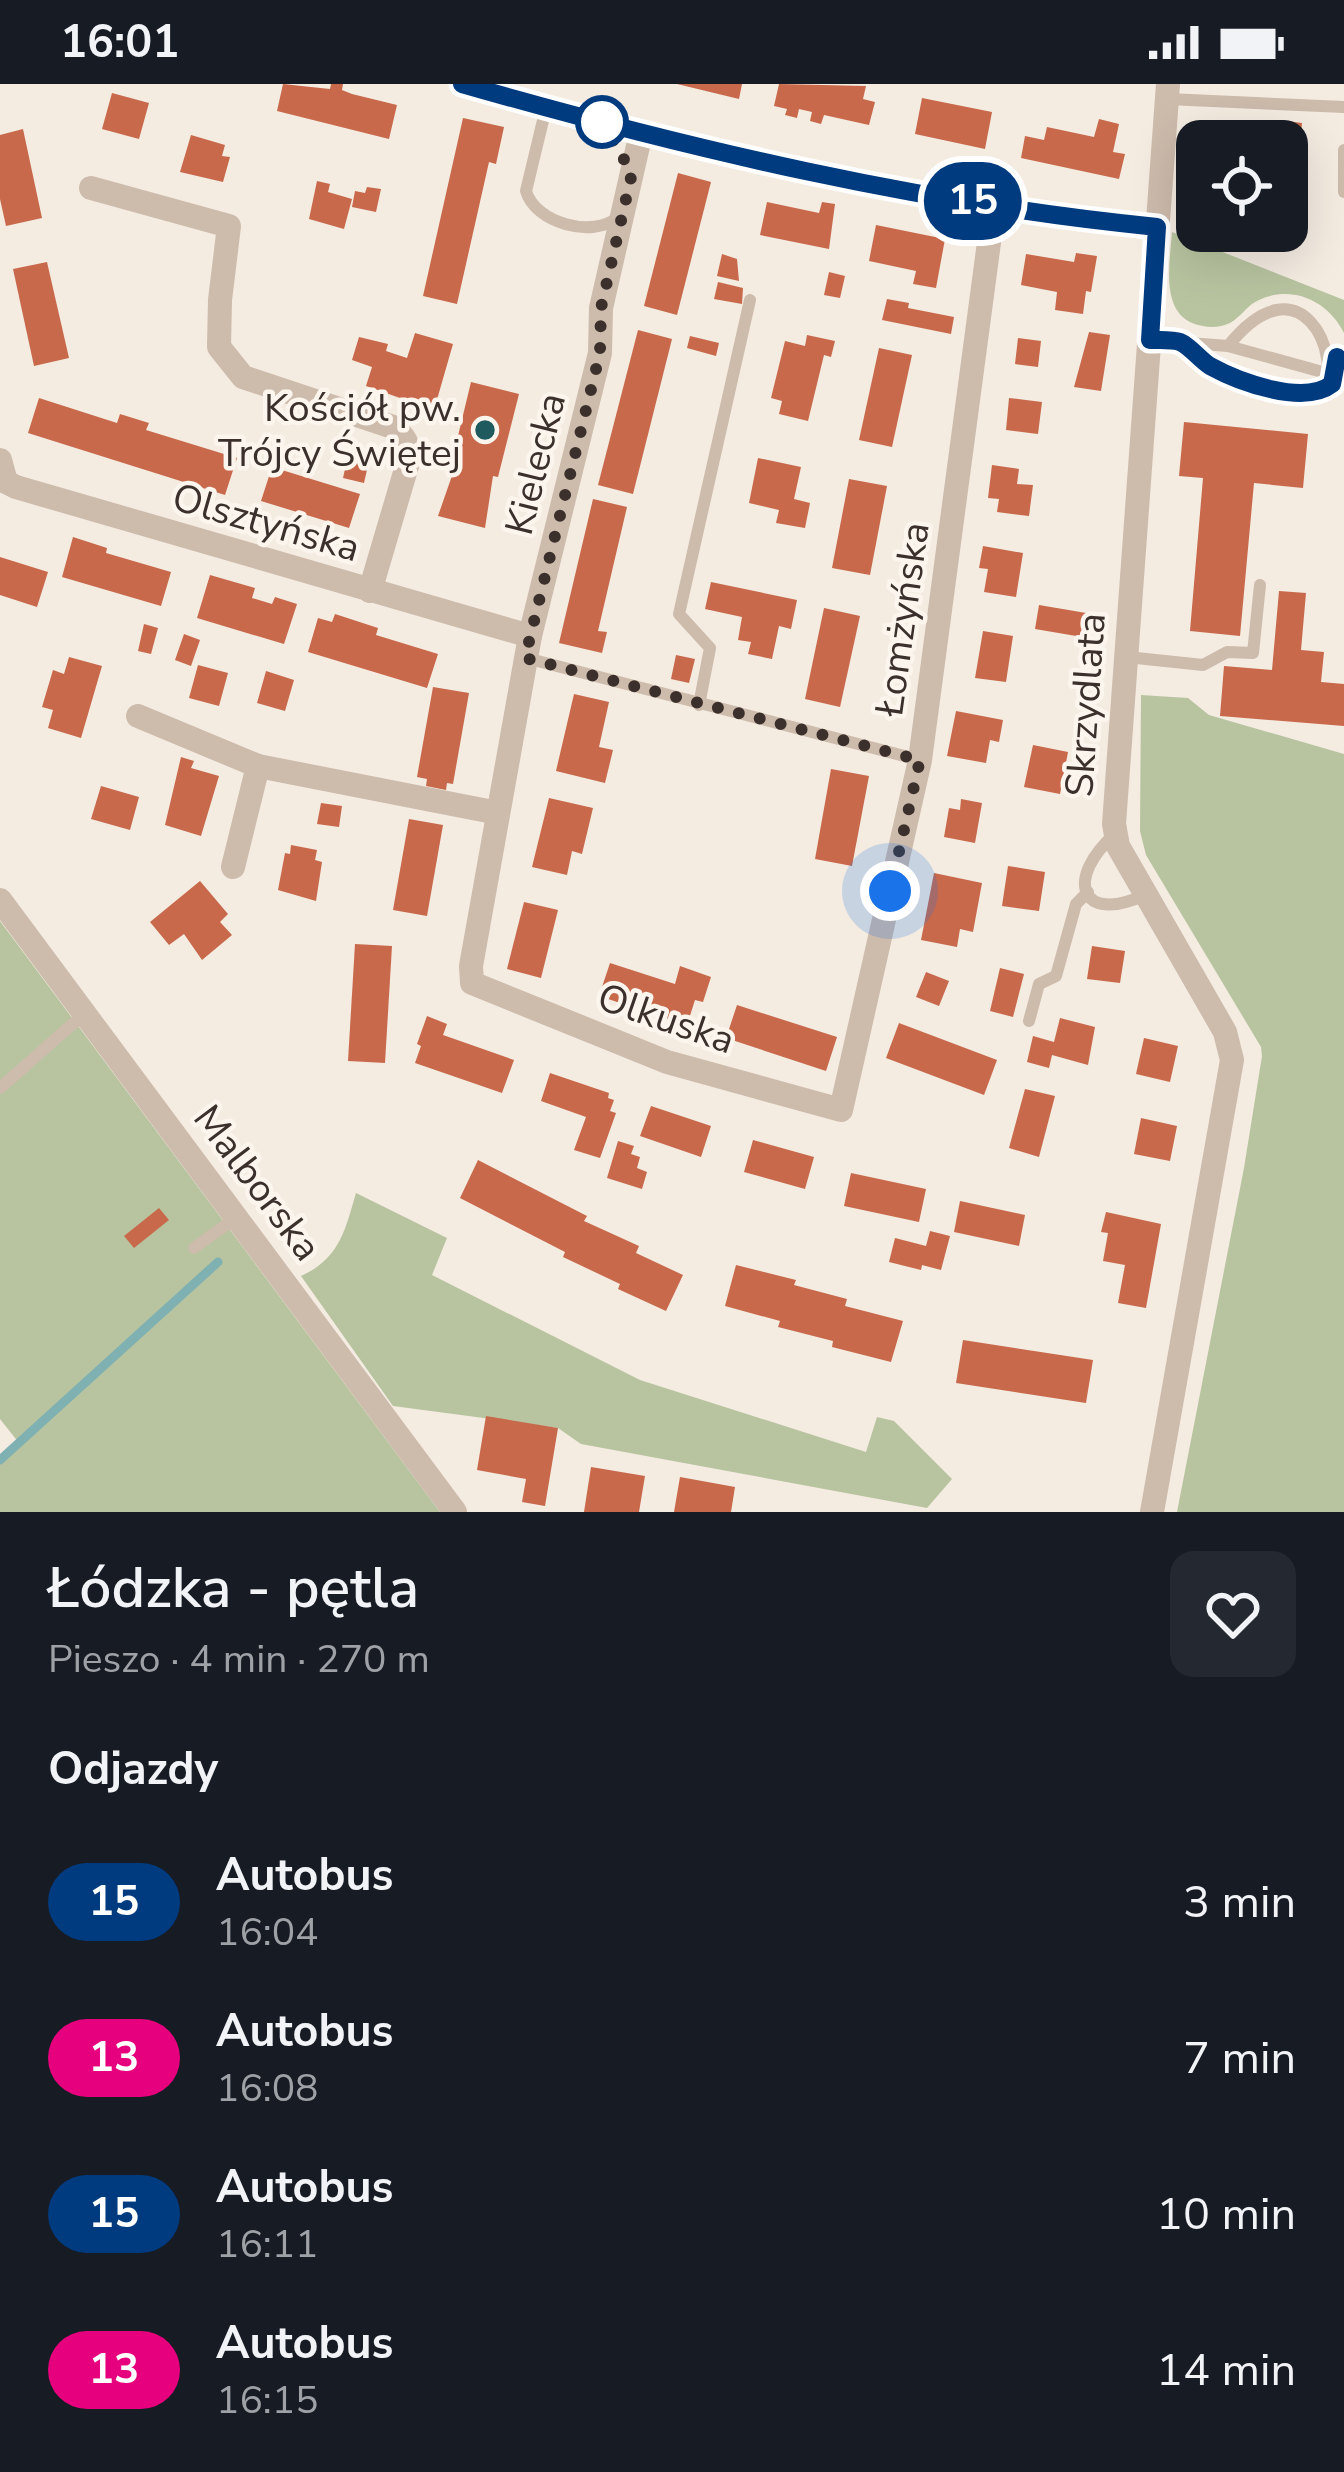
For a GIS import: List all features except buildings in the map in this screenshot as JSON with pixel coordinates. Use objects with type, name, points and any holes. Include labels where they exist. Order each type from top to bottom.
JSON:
[{"type":"street","points":[[462,84],[753,159],[994,205],[1157,227]]},
{"type":"street","name":"Skrzydlata","points":[[1152,1512],[1232,1060],[1225,1032],[1118,846],[1116,833],[1114,802],[1167,92]]},
{"type":"street","name":"Kielecka","points":[[472,983],[471,966],[528,647],[600,353],[601,308],[641,133]]},
{"type":"street","points":[[91,188],[229,226],[220,347],[243,377],[393,427],[404,436],[410,445],[409,459],[370,591]]},
{"type":"street","name":"Łomżyńska","points":[[841,1110],[920,760],[994,205]]},
{"type":"street","name":"Olsztyńska","points":[[0,460],[6,482],[16,487],[370,591],[528,647]]},
{"type":"street","points":[[138,716],[258,766],[498,813]]},
{"type":"street","points":[[233,867],[258,766]]},
{"type":"street","name":"Malborska","points":[[0,900],[455,1512]]},
{"type":"street","name":"Olkuska","points":[[472,983],[668,1062],[841,1110]]},
{"type":"lane","points":[[1167,92],[1344,107]]},
{"type":"lane","points":[[546,108],[526,191],[530,203],[542,216],[587,227],[610,224],[622,213]]},
{"type":"lane","points":[[1344,150],[1344,192]]},
{"type":"lane","points":[[699,705],[710,648],[679,614],[751,301]]},
{"type":"lane","points":[[1228,346],[1256,318],[1282,308],[1300,310],[1315,316],[1328,330],[1340,377]]},
{"type":"lane","points":[[1150,340],[1228,346],[1340,377]]},
{"type":"lane","points":[[1183,342],[1215,369],[1291,392],[1322,391],[1340,377]]},
{"type":"lane","points":[[1126,656],[1203,665],[1227,652],[1253,653],[1259,585]]},
{"type":"lane","points":[[528,647],[699,705],[920,760]]},
{"type":"lane","points":[[1116,833],[1089,860],[1083,879],[1088,892],[1097,903],[1110,907],[1146,895]]},
{"type":"lane","points":[[1029,1021],[1039,984],[1055,976],[1076,904],[1088,892]]},
{"type":"lane","points":[[0,1088],[85,1014]]},
{"type":"lane","points":[[194,1248],[238,1217]]},
{"type":"green space","points":[[1172,232],[1176,234],[1176,252],[1223,252],[1344,300],[1344,333],[1319,305],[1285,294],[1259,300],[1223,325],[1206,327],[1179,313],[1169,274]]},
{"type":"green space","points":[[1141,695],[1188,698],[1209,715],[1344,754],[1344,1512],[1177,1512],[1262,1056],[1261,1047],[1146,855],[1140,831]]},
{"type":"green space","points":[[0,921],[440,1512],[0,1512],[0,1461],[19,1443],[0,1419]]},
{"type":"green space","points":[[356,1193],[447,1238],[432,1275],[640,1380],[866,1452],[877,1417],[894,1421],[952,1479],[927,1508],[581,1444],[558,1428],[393,1406],[301,1276],[332,1252]]},
{"type":"waterway","points":[[0,1460],[218,1262]]},
{"type":"bus line","name":"15","points":[[462,84],[753,159],[994,205],[1157,227],[1150,340],[1183,342],[1215,369],[1291,392],[1316,393],[1328,388],[1337,357]]},
{"type":"place","name":"Kościół pw. Trójcy Świętej","points":[[485,430]]},
{"type":"route","points":[[602,122],[632,173],[601,308],[600,353],[525,658],[920,760],[890,891]]}]
